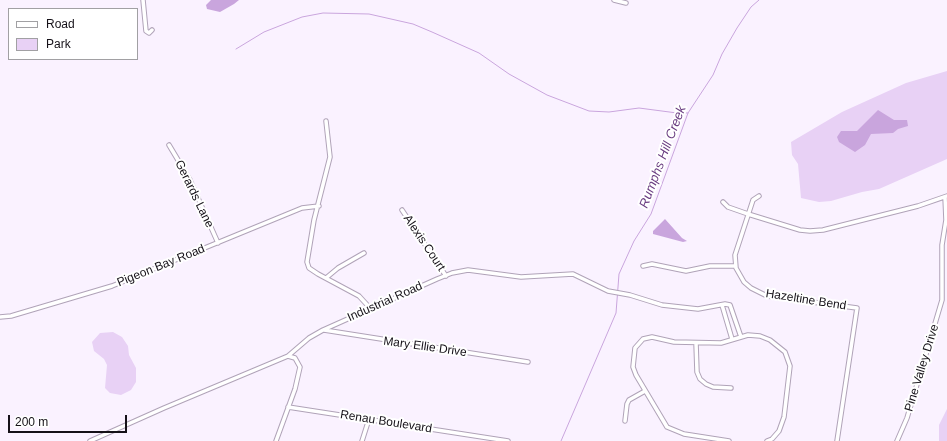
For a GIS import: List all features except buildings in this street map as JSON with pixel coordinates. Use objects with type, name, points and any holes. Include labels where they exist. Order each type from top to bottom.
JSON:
[{"type":"street","points":[[143,0],[146,31],[150,33],[152,30]]},
{"type":"street","points":[[614,0],[626,3]]},
{"type":"street","points":[[326,121],[330,157],[307,262],[312,270],[359,296],[370,308]]},
{"type":"street","name":"Gerards Lane","points":[[169,145],[190,180],[218,243]]},
{"type":"street","points":[[642,266],[652,264],[686,271],[710,266],[735,266],[735,255],[748,214],[753,200],[759,196]]},
{"type":"street","points":[[723,202],[728,207],[800,230],[823,230],[918,206],[946,197]]},
{"type":"street","name":"Pine Valley Drive","points":[[897,441],[907,418],[942,300],[942,245],[946,220],[946,197]]},
{"type":"street","name":"Pigeon Bay Road","points":[[0,316],[11,316],[112,286],[306,206],[319,206]]},
{"type":"street","name":"Alexis Court","points":[[402,210],[446,276]]},
{"type":"street","points":[[326,278],[338,268],[364,254]]},
{"type":"street","name":"Hazeltine Bend","points":[[735,266],[744,282],[750,288],[767,296],[857,308],[837,441]]},
{"type":"street","name":"Industrial Road","points":[[90,441],[170,405],[288,356],[309,338],[370,308],[446,276],[468,270],[521,277],[573,274],[608,291],[630,295],[662,305],[698,309],[722,305]]},
{"type":"street","points":[[732,339],[722,305],[725,304],[732,306],[741,337]]},
{"type":"street","name":"Mary Ellie Drive","points":[[323,330],[528,362]]},
{"type":"street","points":[[730,441],[676,432],[667,427],[645,391],[633,367],[636,348],[643,339],[652,337],[696,343],[721,343],[741,337],[760,336],[770,340],[784,352],[790,366],[784,417],[779,431],[772,439],[767,441]]},
{"type":"street","points":[[696,343],[697,372],[700,379],[713,387],[731,388]]},
{"type":"street","points":[[276,441],[300,367],[295,358],[288,356]]},
{"type":"street","points":[[625,421],[629,400],[645,391]]},
{"type":"street","name":"Renau Boulevard","points":[[288,407],[508,441]]},
{"type":"street","points":[[362,441],[369,420]]},
{"type":"green space","points":[[947,71],[947,159],[879,189],[862,192],[831,201],[819,202],[801,198],[798,164],[792,155],[791,142],[842,112],[906,83]]},
{"type":"green space","points":[[113,332],[122,337],[128,346],[129,355],[136,368],[136,382],[131,390],[121,395],[110,393],[105,388],[107,365],[104,359],[94,351],[92,342],[100,333]]},
{"type":"green space","points":[[947,409],[947,441],[939,441],[939,425]]},
{"type":"shaded area","points":[[211,0],[239,0],[220,12],[207,9],[206,5]]},
{"type":"shaded area","points":[[878,110],[894,120],[907,120],[908,126],[898,129],[893,133],[871,134],[865,145],[855,152],[839,142],[837,137],[841,131],[857,131]]},
{"type":"shaded area","points":[[665,219],[682,238],[687,241],[683,242],[653,234],[653,231]]},
{"type":"waterway","name":"Rumphs Hill Creek","points":[[561,441],[616,313],[619,274],[634,241],[651,214],[688,113],[713,75],[722,54],[737,28],[751,7],[759,0]]},
{"type":"waterway","points":[[236,49],[264,32],[302,17],[323,13],[369,14],[413,24],[432,32],[479,53],[509,74],[547,95],[589,111],[609,112],[639,108],[688,113]]}]
